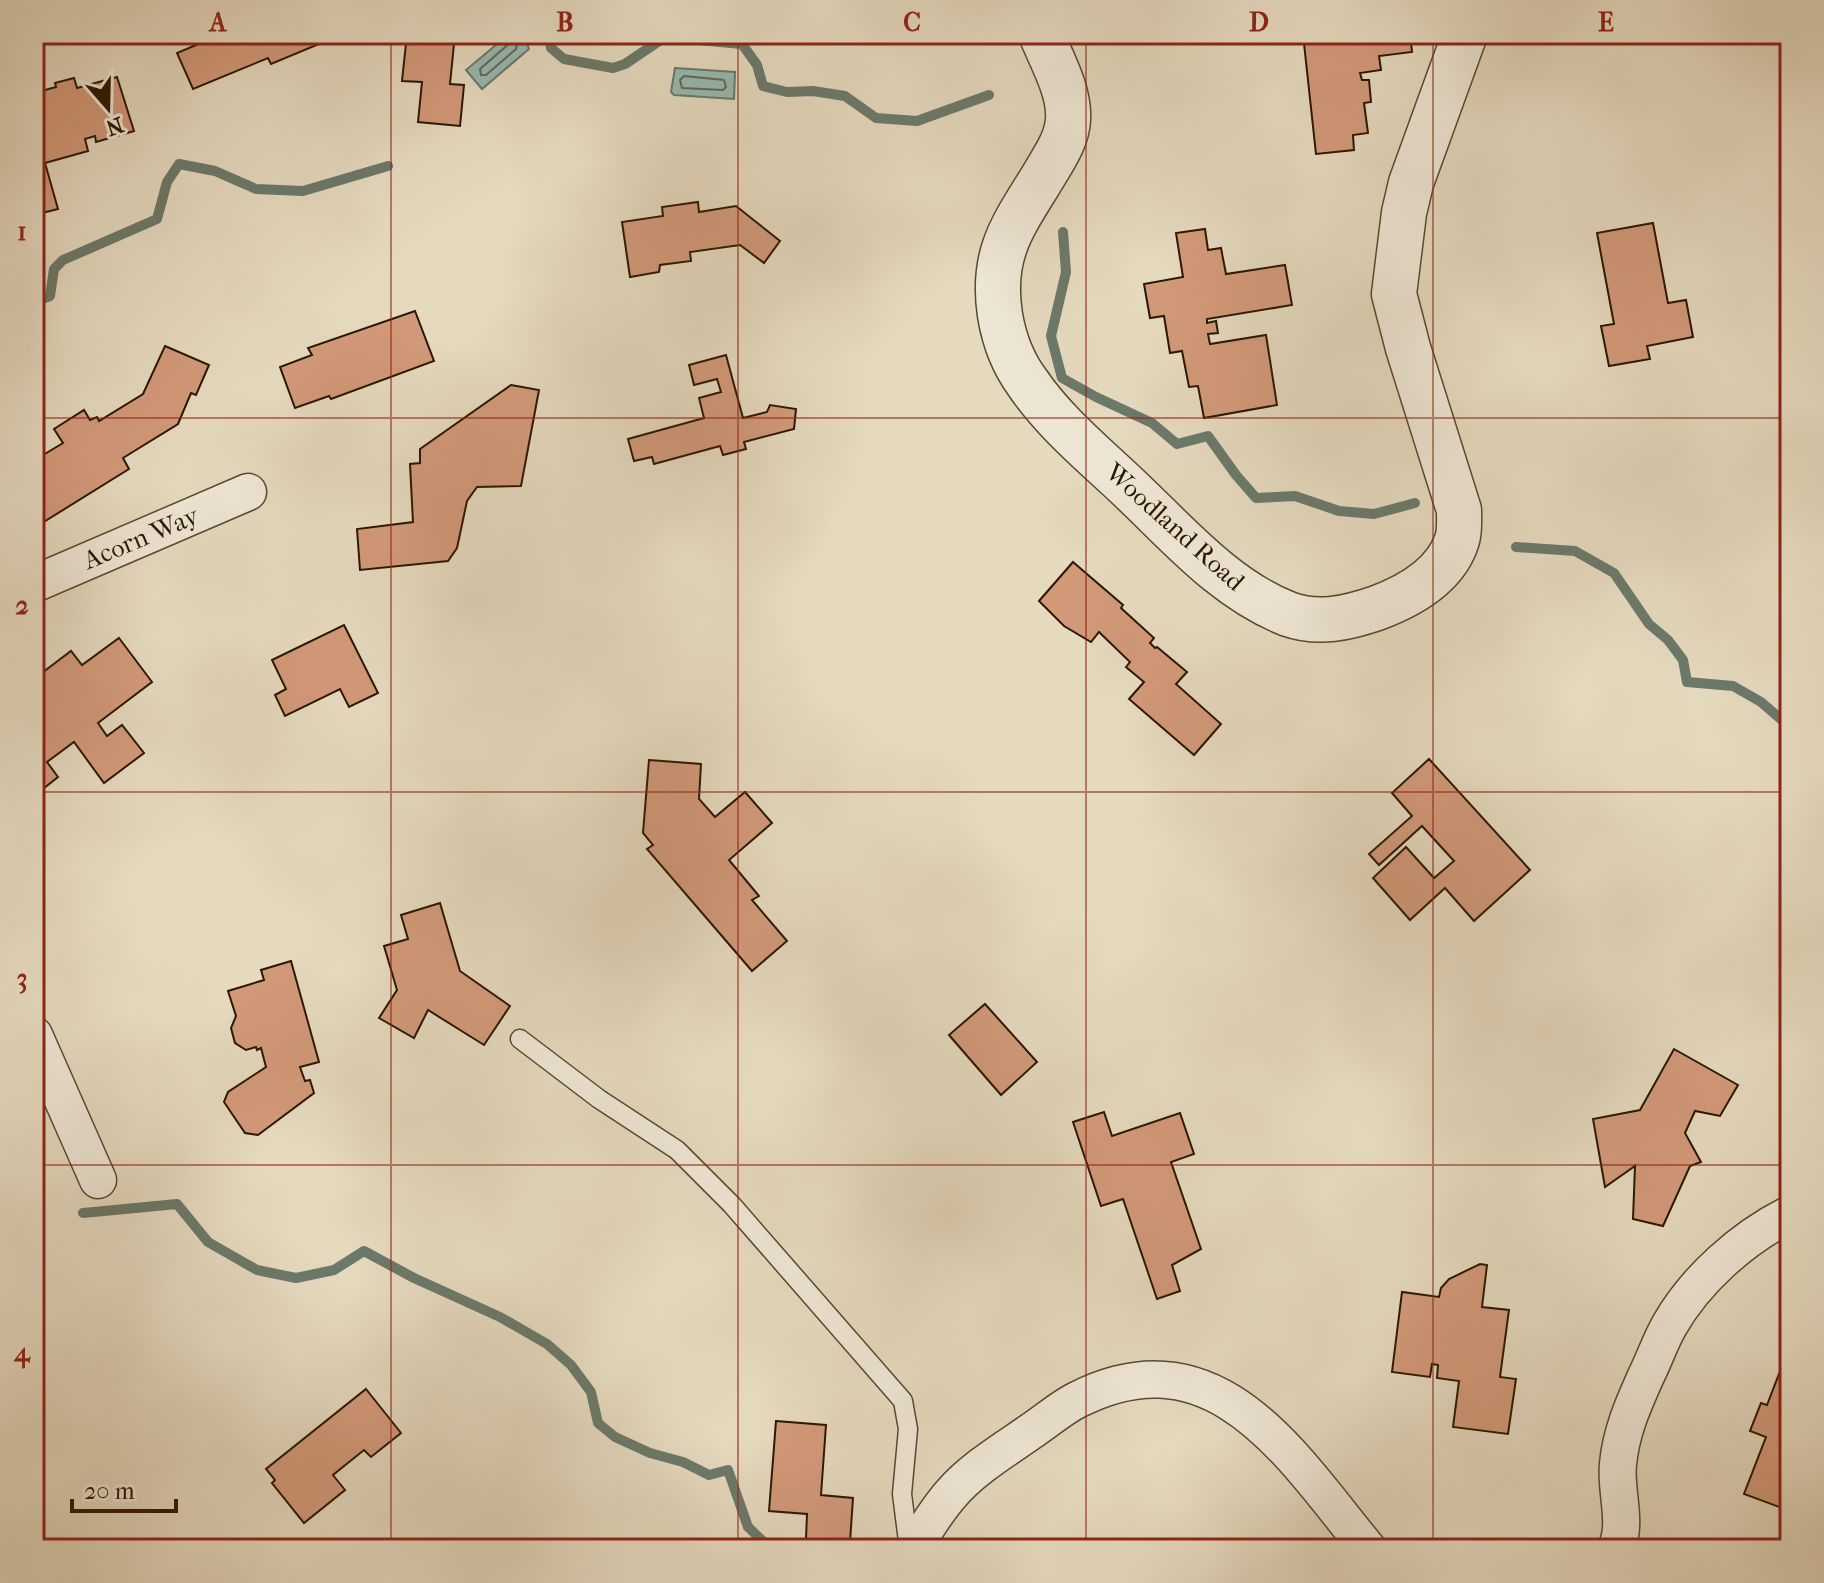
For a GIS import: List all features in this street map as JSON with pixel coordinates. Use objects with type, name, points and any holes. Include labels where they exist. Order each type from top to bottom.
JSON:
[{"type":"street","name":"Woodland Road","points":[[1041,34],[1067,101],[1068,122],[1057,153],[1006,239],[1000,262],[1000,317],[1018,369],[1081,443],[1227,579],[1264,603],[1291,615],[1317,621],[1350,616],[1399,600],[1431,578],[1447,561],[1458,538],[1459,510],[1394,294],[1411,183],[1465,34]]},
{"type":"street","name":"Acorn Way","points":[[34,584],[248,492]]},
{"type":"street","points":[[34,1035],[98,1180]]},
{"type":"street","points":[[1616,1549],[1621,1533],[1618,1467],[1621,1443],[1627,1419],[1668,1327],[1689,1295],[1717,1267],[1749,1240],[1790,1214]]},
{"type":"street","points":[[911,1549],[952,1492],[1075,1401],[1101,1389],[1131,1381],[1163,1378],[1195,1386],[1246,1411],[1269,1430],[1368,1549]]},
{"type":"lane","points":[[520,1039],[599,1099],[677,1150],[732,1205],[903,1401],[908,1429],[902,1494],[911,1549]]},
{"type":"water","points":[[509,34],[523,34],[529,49],[482,89],[466,70]]},
{"type":"water","points":[[675,68],[735,72],[734,99],[674,95],[671,92]]},
{"type":"building","points":[[205,34],[315,34],[319,44],[271,64],[268,58],[193,89],[177,53],[208,40]]},
{"type":"building","points":[[407,34],[455,34],[450,84],[464,85],[460,126],[418,122],[422,82],[402,81]]},
{"type":"building","points":[[1303,34],[1410,34],[1412,52],[1379,56],[1381,70],[1360,73],[1362,80],[1369,80],[1371,102],[1364,103],[1368,133],[1353,135],[1354,150],[1316,154]]},
{"type":"building","points":[[1755,34],[1790,34],[1790,40],[1755,41]]},
{"type":"building","points":[[117,77],[134,131],[96,142],[95,136],[85,139],[88,151],[45,163],[58,209],[34,215],[34,93],[74,78],[77,88]]},
{"type":"building","points":[[698,202],[699,212],[736,206],[780,241],[764,263],[740,245],[690,252],[691,261],[660,265],[659,272],[630,277],[622,222],[663,216],[662,207]]},
{"type":"building","points":[[1653,223],[1668,303],[1686,300],[1693,337],[1647,346],[1650,359],[1609,366],[1601,326],[1614,324],[1597,233]]},
{"type":"building","points":[[1205,229],[1208,250],[1221,248],[1226,274],[1285,265],[1292,305],[1207,319],[1207,323],[1216,321],[1218,333],[1208,334],[1210,344],[1266,335],[1277,405],[1204,418],[1198,386],[1189,387],[1182,351],[1170,353],[1164,316],[1150,318],[1144,284],[1183,277],[1176,233]]},
{"type":"building","points":[[415,311],[434,361],[331,399],[329,396],[295,408],[280,367],[312,355],[308,348]]},
{"type":"building","points":[[165,346],[209,365],[196,395],[191,393],[178,424],[123,458],[129,469],[34,528],[34,444],[43,455],[63,443],[54,429],[84,410],[90,420],[97,417],[99,421],[143,394]]},
{"type":"building","points":[[726,355],[743,418],[767,412],[770,405],[796,409],[794,429],[744,442],[746,449],[723,455],[720,446],[654,464],[652,457],[634,461],[628,439],[704,418],[699,398],[721,392],[717,379],[694,385],[689,365]]},
{"type":"building","points":[[511,385],[539,390],[521,486],[477,487],[467,501],[457,548],[448,561],[360,570],[357,529],[413,522],[410,464],[420,463],[420,449]]},
{"type":"building","points":[[1073,562],[1123,605],[1121,608],[1154,638],[1150,643],[1155,648],[1187,672],[1176,684],[1221,724],[1194,755],[1129,699],[1144,682],[1126,667],[1130,662],[1099,632],[1091,642],[1064,626],[1039,601]]},
{"type":"building","points":[[344,625],[378,693],[349,707],[340,689],[285,716],[275,695],[286,689],[272,660]]},
{"type":"building","points":[[119,638],[152,682],[98,723],[107,736],[122,725],[144,753],[104,783],[74,742],[47,762],[58,777],[34,796],[34,679],[71,651],[82,665]]},
{"type":"building","points":[[1429,759],[1530,870],[1474,921],[1445,888],[1410,920],[1373,878],[1406,847],[1434,878],[1454,861],[1422,826],[1379,865],[1369,854],[1412,816],[1392,793]]},
{"type":"building","points":[[649,760],[701,764],[699,799],[715,817],[745,792],[772,823],[729,860],[759,896],[752,900],[787,941],[752,971],[647,849],[653,845],[643,833]]},
{"type":"building","points":[[440,903],[460,971],[510,1006],[484,1045],[428,1010],[414,1038],[379,1018],[397,990],[384,946],[408,939],[401,915]]},
{"type":"building","points":[[291,961],[319,1062],[300,1067],[305,1081],[310,1080],[314,1093],[258,1135],[245,1133],[224,1102],[228,1092],[266,1067],[261,1048],[246,1050],[235,1043],[231,1028],[236,1016],[228,991],[264,980],[261,970]]},
{"type":"building","points":[[985,1004],[1037,1062],[1001,1095],[949,1035]]},
{"type":"building","points":[[1674,1049],[1738,1085],[1720,1116],[1695,1111],[1685,1133],[1701,1162],[1690,1166],[1663,1226],[1633,1219],[1635,1166],[1605,1187],[1593,1119],[1640,1110]]},
{"type":"building","points":[[1104,1112],[1112,1136],[1180,1113],[1194,1154],[1171,1162],[1201,1249],[1172,1265],[1180,1291],[1157,1299],[1123,1199],[1101,1206],[1073,1122]]},
{"type":"building","points":[[1480,1264],[1487,1265],[1482,1307],[1509,1310],[1500,1377],[1516,1379],[1508,1434],[1453,1427],[1459,1381],[1437,1378],[1438,1365],[1432,1364],[1430,1377],[1392,1372],[1402,1292],[1439,1297],[1441,1288],[1449,1279]]},
{"type":"building","points":[[1787,1353],[1790,1354],[1790,1511],[1744,1494],[1766,1437],[1750,1431],[1761,1403],[1767,1405]]},
{"type":"building","points":[[366,1389],[401,1433],[371,1457],[364,1450],[333,1475],[345,1490],[304,1523],[272,1483],[275,1480],[266,1469]]},
{"type":"building","points":[[776,1421],[826,1425],[821,1495],[853,1498],[850,1542],[806,1539],[807,1514],[769,1511]]},
{"type":"waterway","points":[[549,34],[551,48],[564,59],[613,68],[625,64],[665,37],[742,44],[757,65],[763,86],[787,92],[813,91],[845,96],[876,118],[917,121],[989,95]]},
{"type":"waterway","points":[[34,302],[50,296],[54,269],[63,260],[157,219],[167,182],[179,164],[215,171],[256,189],[303,191],[388,166]]},
{"type":"waterway","points":[[1063,232],[1066,272],[1051,336],[1062,378],[1152,423],[1177,444],[1208,436],[1256,498],[1295,496],[1339,511],[1374,514],[1415,503]]},
{"type":"waterway","points":[[1516,547],[1575,551],[1614,573],[1649,624],[1668,640],[1683,660],[1687,682],[1733,686],[1761,702],[1790,727]]},
{"type":"waterway","points":[[34,1147],[37,1150]]},
{"type":"waterway","points":[[83,1213],[177,1204],[208,1242],[257,1270],[296,1278],[334,1270],[364,1251],[414,1278],[500,1317],[547,1344],[571,1365],[591,1392],[598,1423],[615,1437],[709,1475],[728,1470],[748,1527],[771,1549]]}]
